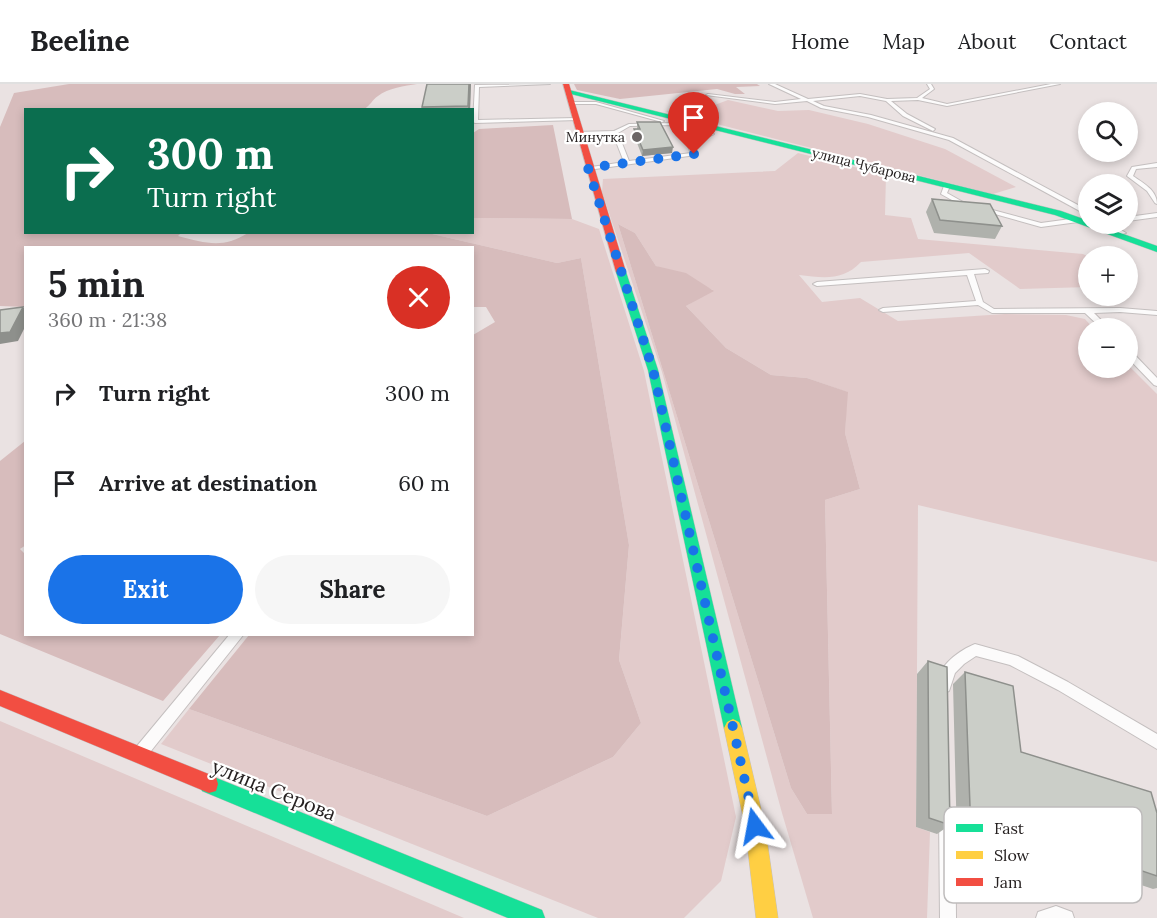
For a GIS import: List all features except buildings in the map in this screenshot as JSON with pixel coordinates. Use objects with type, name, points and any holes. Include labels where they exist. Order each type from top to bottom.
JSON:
[{"type":"street","points":[[569,93],[588,168],[653,370],[755,826],[767,918]]},
{"type":"street","name":"улица Чубарова","points":[[569,93],[947,186],[1061,207],[1078,214]]},
{"type":"street","name":"улица Чубарова","points":[[1123,234],[1151,246]]},
{"type":"street","name":"улица Серова","points":[[0,698],[534,918]]},
{"type":"lane","points":[[548,84],[477,86],[476,122],[576,119]]},
{"type":"lane","points":[[771,84],[823,107],[869,116],[951,139]]},
{"type":"lane","points":[[918,99],[932,89],[929,84]]},
{"type":"lane","points":[[708,95],[775,103],[860,95],[887,100],[918,99],[947,105],[1058,84]]},
{"type":"lane","points":[[887,100],[904,115],[951,139],[1061,207]]},
{"type":"lane","points":[[579,133],[615,132],[629,125],[680,122],[711,134],[688,143],[694,154],[588,168]]},
{"type":"lane","points":[[615,132],[627,163]]},
{"type":"lane","points":[[1157,165],[1134,168],[1130,176],[1149,190],[1157,202]]},
{"type":"lane","points":[[947,186],[944,194],[961,203],[1041,225],[1078,218]]},
{"type":"lane","points":[[1138,218],[1157,215]]},
{"type":"lane","points":[[1127,234],[1151,246]]},
{"type":"lane","points":[[817,284],[985,272]]},
{"type":"lane","points":[[970,273],[980,303]]},
{"type":"lane","points":[[883,310],[980,303],[992,311],[1120,310],[1157,313]]},
{"type":"lane","points":[[1087,310],[1095,318]]},
{"type":"lane","points":[[1138,363],[1157,383]]},
{"type":"lane","points":[[138,756],[236,636]]},
{"type":"lane","points":[[945,704],[944,682],[956,660],[975,650],[1013,660],[1063,686],[1157,742]]},
{"type":"lane","points":[[947,793],[947,807]]},
{"type":"lane","points":[[948,903],[948,918]]},
{"type":"lane","points":[[1044,918],[1056,914],[1066,918]]},
{"type":"shaded area","points":[[69,84],[417,84],[382,93],[365,108],[24,108],[24,234],[180,234],[178,236],[197,241],[222,243],[246,234],[432,234],[557,263],[581,258],[629,545],[619,660],[641,723],[613,757],[487,816],[189,709],[248,636],[474,636],[474,334],[495,322],[486,307],[474,307],[474,246],[24,246],[24,307],[0,306],[0,127],[14,93]]},
{"type":"shaded area","points":[[574,84],[757,84],[760,86],[736,87],[745,94],[717,89],[620,99],[577,90]]},
{"type":"shaded area","points":[[728,100],[778,111],[809,110],[868,124],[945,149],[1016,187],[993,194],[665,111],[712,106]]},
{"type":"shaded area","points":[[553,125],[572,219],[474,218],[474,132],[479,129]]},
{"type":"shaded area","points":[[798,153],[886,175],[885,215],[911,218],[918,239],[1078,254],[1078,287],[1020,289],[969,253],[861,262],[847,272],[833,277],[799,275],[822,302],[860,298],[898,321],[1005,314],[1066,315],[1080,318],[1078,318],[1078,378],[1138,378],[1138,375],[1157,394],[1157,562],[918,505],[916,827],[930,832],[927,918],[813,918],[782,813],[662,372],[602,192],[603,179],[775,171]],"holes":[[[618,224],[635,233],[656,266],[713,290],[686,306],[726,348],[771,375],[807,378],[847,392],[845,433],[860,489],[825,500],[832,813],[807,814],[791,788]]]},
{"type":"shaded area","points":[[474,218],[572,219],[599,229],[644,371],[736,817],[721,881],[684,918],[598,918],[161,744],[189,709],[487,816],[613,757],[641,723],[619,660],[629,545],[581,258],[557,263],[432,234],[474,234]]},
{"type":"shaded area","points":[[618,224],[635,233],[656,266],[686,273],[714,291],[686,306],[726,348],[771,375],[807,378],[848,392],[845,433],[860,489],[825,500],[832,814],[807,814],[791,788]]},
{"type":"shaded area","points":[[24,442],[24,546],[20,549],[24,553],[24,636],[219,636],[163,701],[0,634],[0,461]]},
{"type":"shaded area","points":[[0,721],[464,918],[0,918]]},
{"type":"traffic: fast","points":[[569,92],[1058,213],[1157,249]]},
{"type":"traffic: fast","points":[[621,272],[653,370],[733,728]]},
{"type":"traffic: fast","points":[[209,784],[534,918]]},
{"type":"traffic: slow","points":[[733,728],[755,826],[767,918]]},
{"type":"traffic: jam","points":[[566,84],[621,272]]},
{"type":"traffic: jam","points":[[0,698],[209,784]]},
{"type":"place","name":"Минутка","points":[[637,137]]},
{"type":"route","points":[[694,154],[588,168],[653,370],[755,826]]}]
